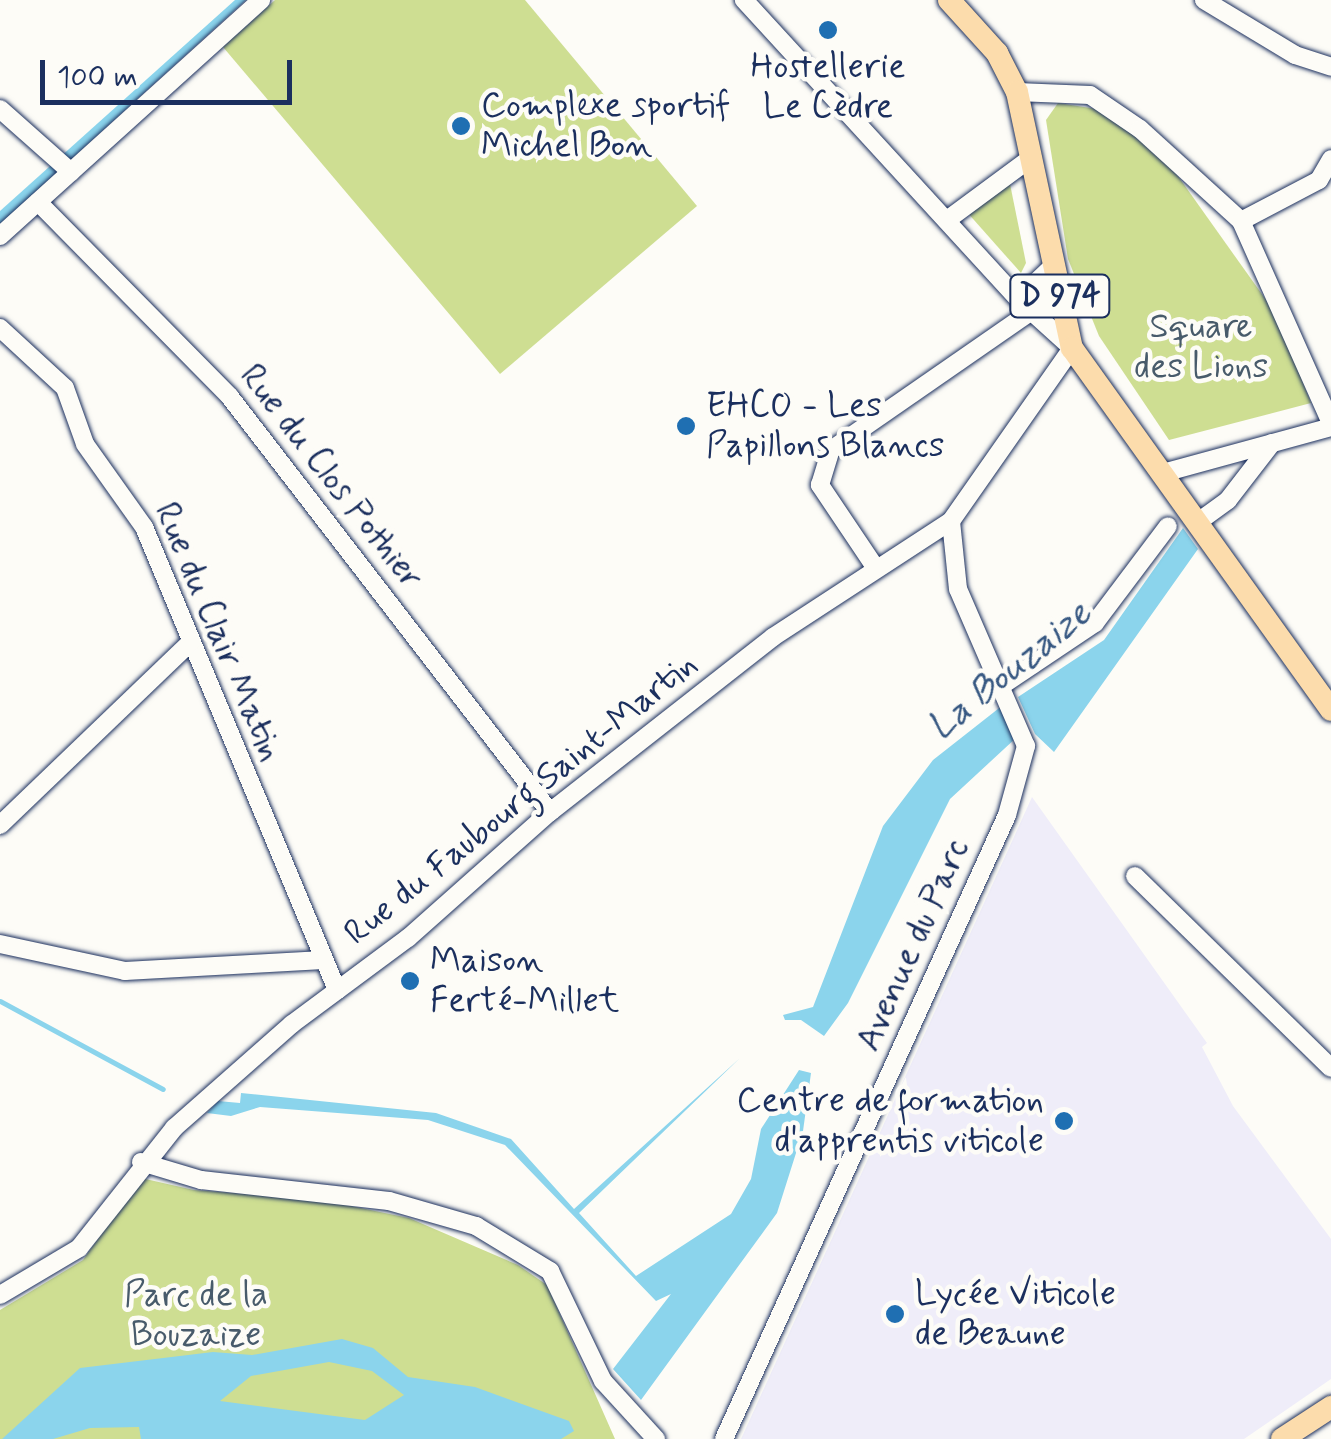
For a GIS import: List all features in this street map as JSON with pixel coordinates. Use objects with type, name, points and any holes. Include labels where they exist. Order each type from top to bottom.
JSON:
[{"type":"main road","name":"D 974","points":[[949,0],[997,53],[1017,92],[1072,348],[1331,710]]},
{"type":"main road","points":[[1282,1439],[1331,1406]]},
{"type":"street","points":[[0,236],[38,202],[64,165],[262,0]]},
{"type":"street","points":[[744,0],[1025,305],[1072,348]]},
{"type":"street","points":[[1204,0],[1295,55],[1331,67]]},
{"type":"street","points":[[1017,92],[1090,95],[1140,129],[1241,221],[1331,425],[1164,473]]},
{"type":"street","points":[[0,108],[64,165]]},
{"type":"street","points":[[947,220],[1032,157]]},
{"type":"street","points":[[1241,221],[1325,180],[1331,159]]},
{"type":"street","name":"Rue du Clos Pothier","points":[[38,202],[230,397],[550,812]]},
{"type":"street","name":"D 974","points":[[1025,305],[1052,267]]},
{"type":"street","points":[[876,567],[820,485],[830,450],[1025,305]]},
{"type":"street","name":"Rue du Clair Matin","points":[[0,328],[70,396],[85,444],[144,526],[320,960],[336,990]]},
{"type":"street","name":"Rue du Faubourg Saint-Martin","points":[[0,1295],[79,1248],[141,1162],[336,990],[408,938],[550,812],[772,637],[951,521],[1072,348]]},
{"type":"street","points":[[1198,522],[1228,500],[1272,443]]},
{"type":"street","name":"Avenue du Parc","points":[[724,1439],[1007,815],[1026,746],[958,590],[951,521]]},
{"type":"street","points":[[1001,686],[1096,623],[1168,526]]},
{"type":"street","points":[[0,825],[191,642]]},
{"type":"street","points":[[1136,876],[1331,1068]]},
{"type":"street","points":[[0,944],[94,968],[156,971],[320,960]]},
{"type":"street","points":[[141,1162],[201,1180],[389,1201],[476,1226],[550,1272],[602,1380],[656,1439]]},
{"type":"shaded area","name":"Centre de formation d'apprentis viticole","points":[[1032,797],[1207,1043],[1202,1047],[1233,1106],[1331,1239],[1331,1379],[1244,1439],[741,1439]]},
{"type":"green space","name":"Complexe sportif Michel Bon","points":[[275,0],[525,0],[697,206],[500,374],[223,47]]},
{"type":"green space","name":"Square des Lions","points":[[1058,103],[1097,109],[1163,155],[1276,314],[1311,403],[1169,440],[1099,336],[1068,259],[1046,120]]},
{"type":"green space","points":[[1009,179],[1026,263],[1021,273],[966,211]]},
{"type":"green space","name":"Parc de la Bouzaize","points":[[141,1178],[194,1190],[322,1200],[409,1218],[518,1265],[547,1285],[615,1439],[0,1439],[0,1310],[83,1260]]},
{"type":"water","points":[[235,0],[246,0],[0,224],[0,211]]},
{"type":"water","points":[[1183,528],[1198,549],[1054,752],[1035,734],[1018,697],[1104,640]]},
{"type":"water","points":[[1003,705],[1017,737],[950,799],[848,1003],[824,1036],[801,1020],[785,1020],[783,1015],[813,1007],[883,826],[933,760]]},
{"type":"water","points":[[740,1058],[579,1213],[636,1276],[731,1214],[751,1179],[761,1129],[799,1070],[811,1073],[803,1131],[777,1213],[641,1400],[613,1369],[671,1294],[656,1301],[505,1145],[428,1120],[260,1107],[231,1116],[207,1113],[218,1101],[240,1103],[241,1093],[436,1113],[511,1139],[574,1209]]},
{"type":"water","points":[[342,1339],[373,1348],[408,1377],[475,1387],[569,1421],[574,1431],[561,1439],[141,1439],[139,1427],[90,1428],[53,1439],[2,1439],[80,1368],[213,1352],[252,1355]],"holes":[[[329,1362],[372,1371],[404,1395],[365,1420],[220,1401],[251,1376]]]},
{"type":"waterway","points":[[0,1001],[163,1089]]},
{"type":"place","name":"Hostellerie Le Cèdre","points":[[828,30]]},
{"type":"place","name":"Complexe sportif Michel Bon","points":[[461,126]]},
{"type":"place","name":"EHCO - Les Papillons Blancs","points":[[686,426]]},
{"type":"place","name":"Maison Ferté-Millet","points":[[410,981]]},
{"type":"place","name":"Centre de formation d'apprentis viticole","points":[[1064,1121]]},
{"type":"place","name":"Lycée Viticole de Beaune","points":[[895,1314]]},
{"type":"water label","name":"La Bouzaize","points":[[1010,671]]}]
